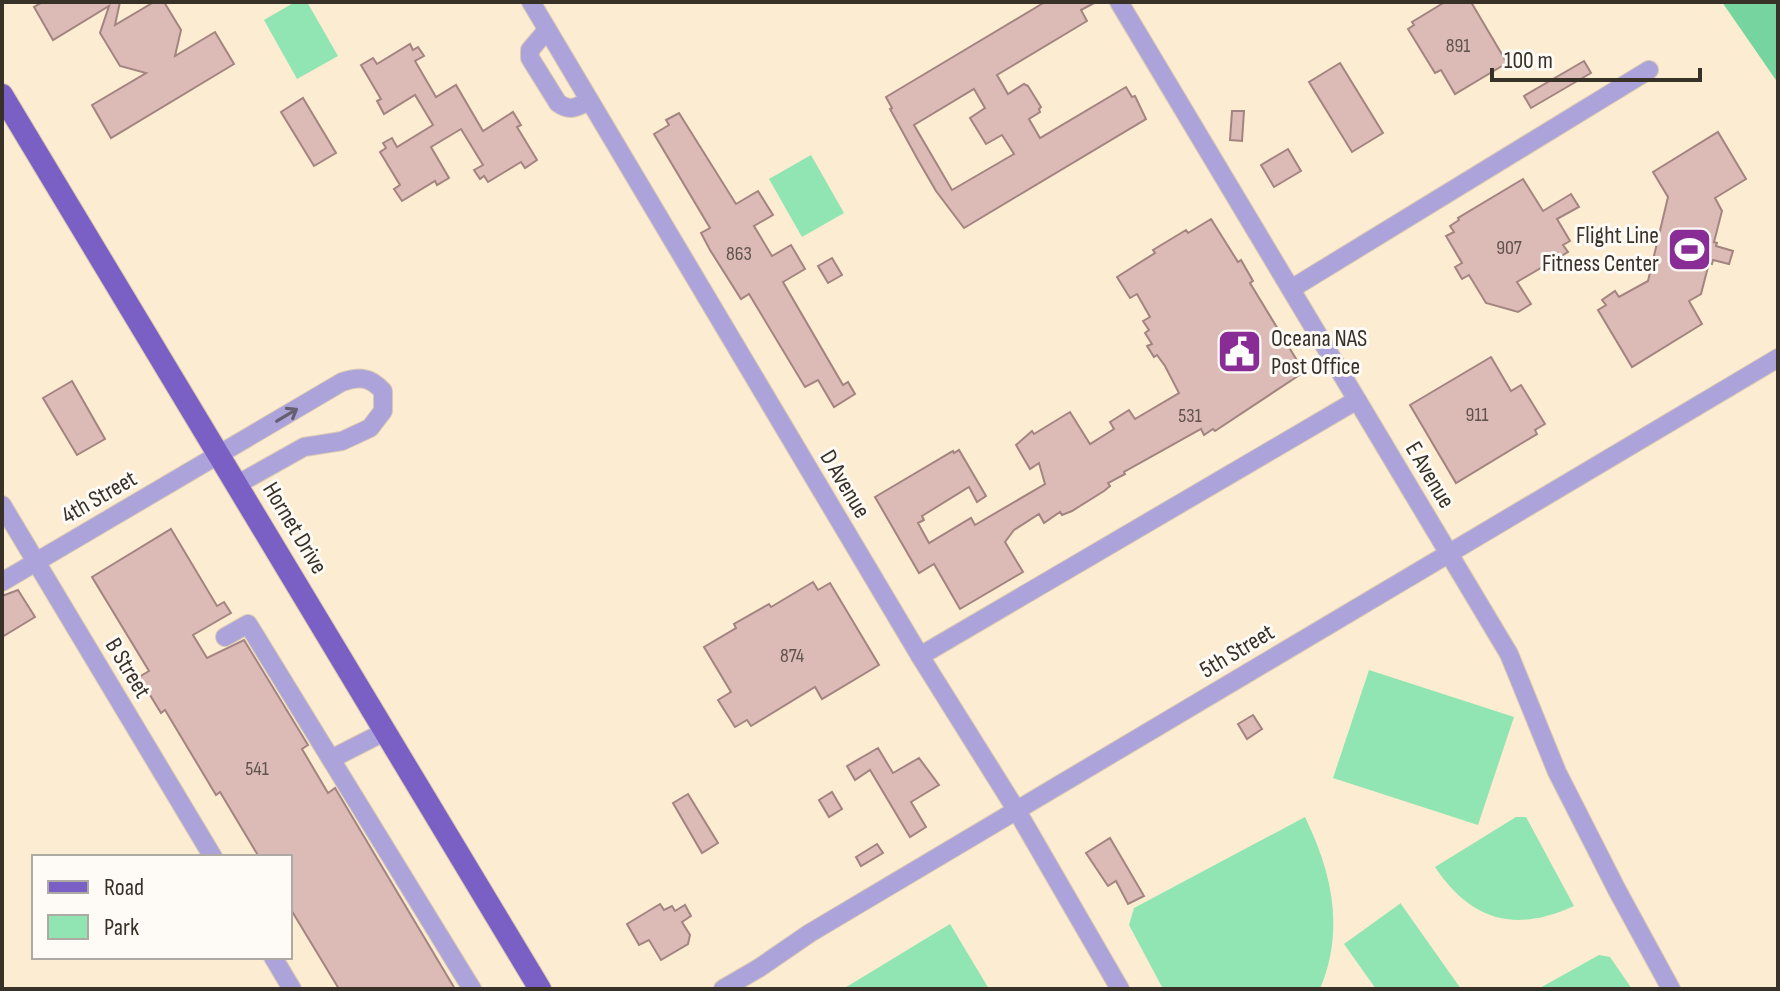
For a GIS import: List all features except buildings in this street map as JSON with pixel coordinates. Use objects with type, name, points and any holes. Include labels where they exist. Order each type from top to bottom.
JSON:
[{"type":"main road","name":"Hornet Drive","points":[[2,95],[540,989]]},
{"type":"street","name":"D Avenue","points":[[531,2],[920,656],[1017,811],[1120,989]]},
{"type":"street","name":"E Avenue","points":[[1119,2],[1509,654],[1571,800],[1671,989]]},
{"type":"street","points":[[547,30],[530,50],[530,58],[564,108],[572,109],[589,101]]},
{"type":"street","points":[[1291,289],[1649,70]]},
{"type":"street","name":"5th Street","points":[[723,989],[810,933],[1778,358]]},
{"type":"street","name":"4th Street","points":[[2,582],[342,382],[362,377],[374,382],[383,391],[383,411],[370,428],[342,441],[304,447],[238,484]]},
{"type":"street","points":[[920,656],[1357,400]]},
{"type":"street","name":"B Street","points":[[2,505],[212,855]]},
{"type":"street","points":[[225,637],[248,624],[472,989]]},
{"type":"street","points":[[331,759],[386,731]]},
{"type":"street","points":[[274,959],[292,989]]},
{"type":"green space","points":[[295,2],[307,2],[338,56],[297,79],[264,20]]},
{"type":"green space","points":[[1722,2],[1778,2],[1778,83]]},
{"type":"green space","points":[[811,155],[844,213],[802,237],[769,179]]},
{"type":"green space","points":[[1369,670],[1514,717],[1478,825],[1333,778]]},
{"type":"green space","points":[[1305,817],[1322,859],[1332,902],[1332,945],[1320,989],[1163,989],[1129,925],[1134,908]]},
{"type":"green space","points":[[1516,817],[1526,817],[1574,906],[1532,919],[1496,917],[1464,900],[1435,867]]},
{"type":"green space","points":[[1401,903],[1461,989],[1376,989],[1344,944]]},
{"type":"green space","points":[[950,924],[989,989],[843,989]]},
{"type":"green space","points":[[1599,955],[1610,957],[1632,989],[1538,989]]},
{"type":"place","name":"Flight Line Fitness Center","points":[[1690,249]]},
{"type":"place","name":"Oceana NAS Post Office","points":[[1240,352]]}]
